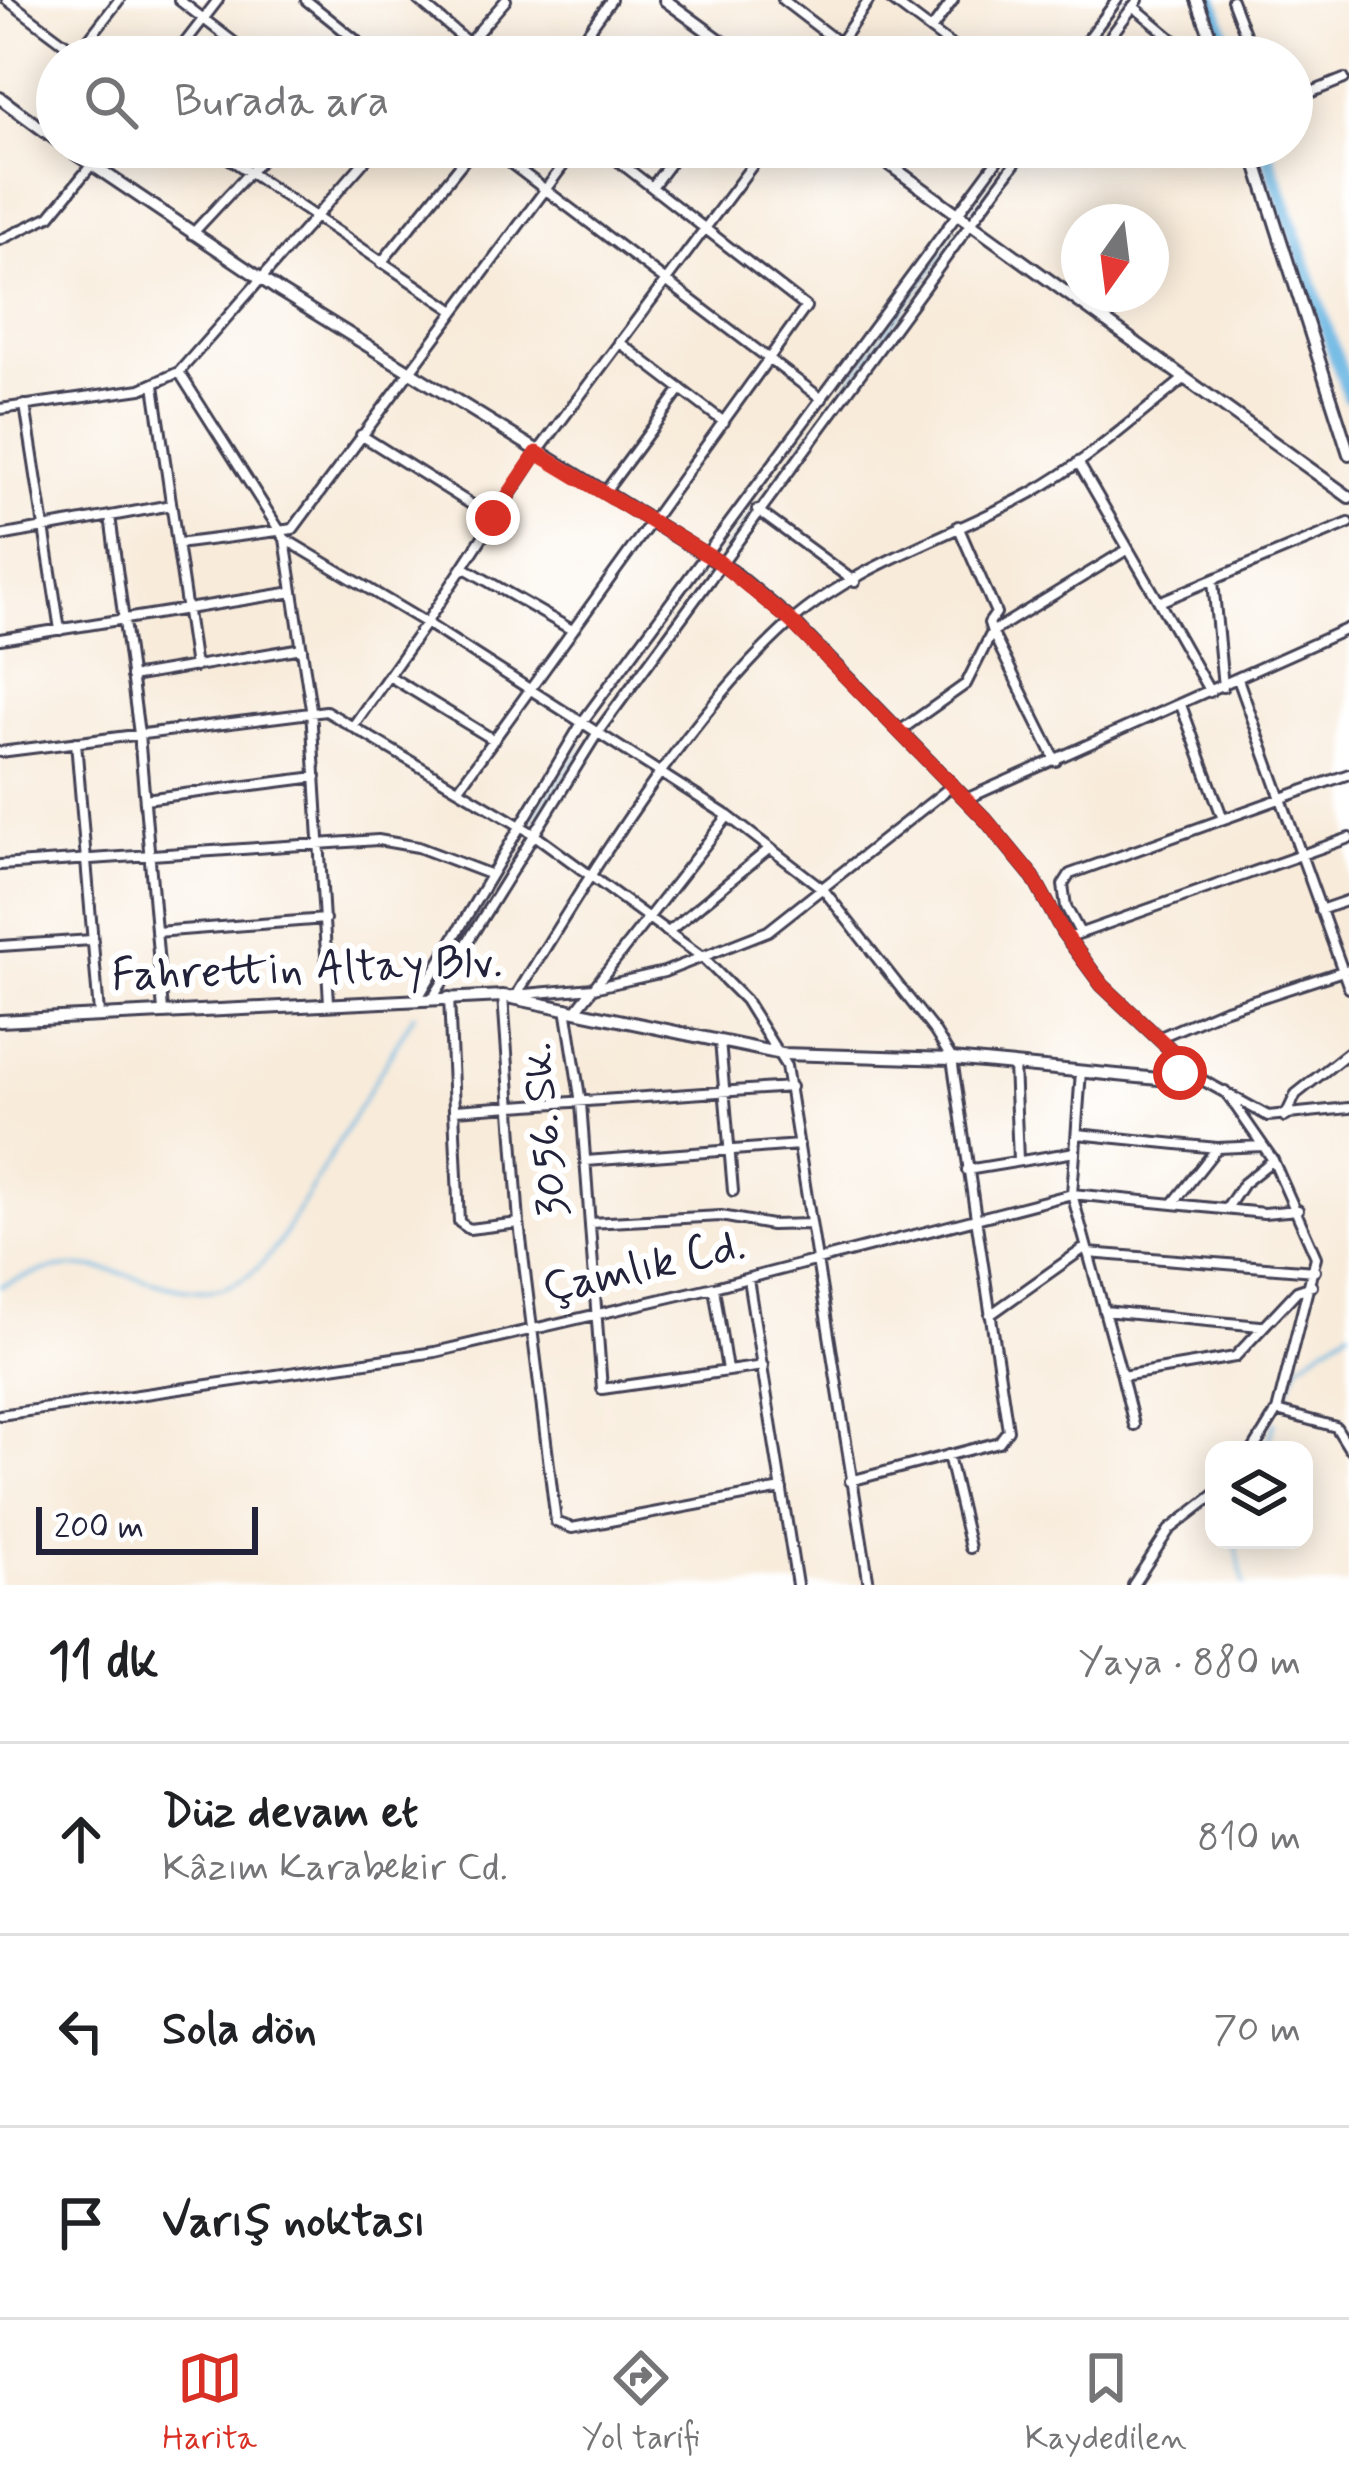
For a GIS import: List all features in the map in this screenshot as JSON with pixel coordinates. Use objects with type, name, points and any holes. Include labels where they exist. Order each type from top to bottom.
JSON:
[{"type":"street","points":[[7,0],[55,36]]},
{"type":"street","points":[[94,36],[119,0]]},
{"type":"street","points":[[179,0],[226,36]]},
{"type":"street","points":[[190,36],[218,0]]},
{"type":"street","points":[[306,0],[351,36]]},
{"type":"street","points":[[418,0],[459,36]]},
{"type":"street","points":[[475,36],[506,0]]},
{"type":"street","points":[[586,36],[611,0]]},
{"type":"street","points":[[665,0],[714,36]]},
{"type":"street","points":[[782,0],[830,36]]},
{"type":"street","points":[[844,36],[869,0]]},
{"type":"street","points":[[891,0],[939,36]]},
{"type":"street","points":[[931,30],[952,0]]},
{"type":"street","points":[[1090,36],[1117,0]]},
{"type":"street","points":[[1197,0],[1210,36]]},
{"type":"street","points":[[1232,0],[1246,36]]},
{"type":"street","points":[[1111,36],[1136,3],[1171,36]]},
{"type":"street","points":[[1313,92],[1344,79]]},
{"type":"street","points":[[0,98],[36,125]]},
{"type":"street","points":[[0,240],[50,216],[90,168]]},
{"type":"street","points":[[95,168],[408,373],[719,562],[791,621],[966,799],[1033,877],[1102,985],[1159,1038],[1182,1069],[1268,1116],[1349,1108]]},
{"type":"street","points":[[243,168],[453,310]]},
{"type":"street","points":[[192,234],[254,168]]},
{"type":"street","points":[[0,409],[154,385],[179,373],[358,168]]},
{"type":"street","points":[[381,263],[458,168]]},
{"type":"street","points":[[518,168],[822,400]]},
{"type":"street","points":[[284,537],[561,168]]},
{"type":"street","points":[[459,788],[803,314],[805,302],[627,168]]},
{"type":"street","points":[[652,187],[666,168]]},
{"type":"street","points":[[353,726],[537,453],[749,168]]},
{"type":"street","points":[[894,168],[1349,497]]},
{"type":"street","points":[[418,998],[583,721],[991,168]]},
{"type":"street","points":[[434,996],[598,732],[1011,168]]},
{"type":"street","points":[[1258,168],[1349,454]]},
{"type":"street","points":[[620,342],[724,422]]},
{"type":"street","points":[[179,373],[284,537],[311,710],[329,1002]]},
{"type":"street","points":[[519,991],[590,874],[662,775],[791,621],[958,526],[1030,494],[1185,378]]},
{"type":"street","points":[[154,385],[195,667]]},
{"type":"street","points":[[605,492],[681,389]]},
{"type":"street","points":[[25,405],[60,630]]},
{"type":"street","points":[[361,435],[493,518]]},
{"type":"street","points":[[1078,462],[1210,692]]},
{"type":"street","points":[[0,536],[171,506]]},
{"type":"street","points":[[757,510],[855,582]]},
{"type":"street","points":[[110,516],[139,734],[163,1011]]},
{"type":"street","points":[[1159,602],[1349,523]]},
{"type":"street","points":[[958,526],[996,613],[989,623],[992,632],[1055,761]]},
{"type":"street","points":[[177,544],[284,537],[530,687],[728,816],[823,889],[952,1059],[1008,1430],[999,1442],[850,1481]]},
{"type":"street","points":[[901,730],[966,684],[992,632],[1128,548]]},
{"type":"street","points":[[463,567],[572,630]]},
{"type":"street","points":[[1213,581],[1223,687]]},
{"type":"street","points":[[0,639],[292,592]]},
{"type":"street","points":[[966,799],[1349,628]]},
{"type":"street","points":[[131,677],[302,648]]},
{"type":"street","points":[[388,676],[494,740]]},
{"type":"street","points":[[1238,680],[1277,799],[1349,988]]},
{"type":"street","points":[[1181,705],[1223,819]]},
{"type":"street","points":[[0,752],[311,710],[353,726],[518,824],[702,957],[745,1000],[782,1054],[869,1585]]},
{"type":"street","points":[[76,742],[99,1014]]},
{"type":"street","points":[[1073,935],[1063,885],[1070,874],[1349,774]]},
{"type":"street","points":[[145,799],[316,776]]},
{"type":"street","points":[[782,1489],[572,1528],[556,1522],[519,1223],[503,996],[593,988],[702,957],[768,931],[953,785]]},
{"type":"street","points":[[571,1008],[593,988],[728,816]]},
{"type":"street","points":[[1073,935],[1349,838]]},
{"type":"street","points":[[0,865],[320,843],[400,843],[489,874]]},
{"type":"street","points":[[668,932],[770,848]]},
{"type":"street","points":[[1320,910],[1349,900]]},
{"type":"street","points":[[156,932],[325,919]]},
{"type":"street","points":[[0,946],[92,940]]},
{"type":"street","points":[[1159,1038],[1223,1010],[1346,971]]},
{"type":"street","points":[[449,996],[461,1226],[519,1223]]},
{"type":"street","name":"Fahrettin Altay Blv.","points":[[0,1021],[503,996],[782,1054],[952,1059],[1159,1079],[1182,1069]]},
{"type":"street","name":"3056. Sk.","points":[[571,1008],[602,1389],[727,1370]]},
{"type":"street","points":[[720,1041],[734,1191]]},
{"type":"street","points":[[1285,1117],[1296,1094],[1349,1052]]},
{"type":"street","points":[[1014,1065],[1018,1160]]},
{"type":"street","points":[[1081,1071],[1072,1194],[1134,1425]]},
{"type":"street","points":[[455,1110],[791,1088]]},
{"type":"street","points":[[1225,1091],[1273,1160],[1315,1250],[1316,1271],[1277,1411],[1258,1441]]},
{"type":"street","points":[[1077,1134],[1217,1148],[1263,1146]]},
{"type":"street","points":[[586,1161],[799,1145]]},
{"type":"street","points":[[1174,1202],[1217,1148]]},
{"type":"street","points":[[967,1170],[1075,1152]]},
{"type":"street","points":[[1227,1208],[1243,1184],[1273,1160]]},
{"type":"street","name":"Çamlık Cd.","points":[[0,1414],[382,1362],[748,1279],[1072,1194],[1298,1210]]},
{"type":"street","points":[[590,1223],[721,1216],[771,1225],[810,1223]]},
{"type":"street","points":[[990,1315],[1087,1250],[1316,1271]]},
{"type":"street","points":[[748,1279],[797,1585]]},
{"type":"street","points":[[1122,1376],[1229,1360],[1298,1291],[1312,1286]]},
{"type":"street","points":[[714,1287],[727,1370],[763,1366]]},
{"type":"street","points":[[1104,1311],[1260,1326]]},
{"type":"street","points":[[1277,1411],[1336,1427],[1349,1448]]},
{"type":"street","points":[[948,1455],[970,1548]]},
{"type":"street","points":[[1133,1585],[1169,1530],[1205,1502]]},
{"type":"waterway","points":[[1103,36],[1130,0]]},
{"type":"waterway","points":[[1212,0],[1225,36]]},
{"type":"waterway","points":[[972,213],[1005,168]]},
{"type":"waterway","points":[[1272,168],[1349,396]]},
{"type":"waterway","points":[[723,555],[962,228]]},
{"type":"waterway","points":[[703,582],[712,569]]},
{"type":"waterway","points":[[528,824],[584,748]]},
{"type":"waterway","points":[[440,974],[522,832]]},
{"type":"waterway","points":[[0,1286],[72,1267],[111,1271],[188,1290],[235,1284],[258,1268],[281,1240],[414,1014]]},
{"type":"waterway","points":[[1285,1397],[1300,1363],[1349,1330]]},
{"type":"waterway","points":[[1268,1441],[1275,1422]]},
{"type":"waterway","points":[[1237,1549],[1244,1585]]},
{"type":"route","points":[[493,518],[537,453],[732,571],[791,621],[986,820],[1033,877],[1063,932],[1102,985],[1173,1052],[1181,1063],[1180,1073]]}]
